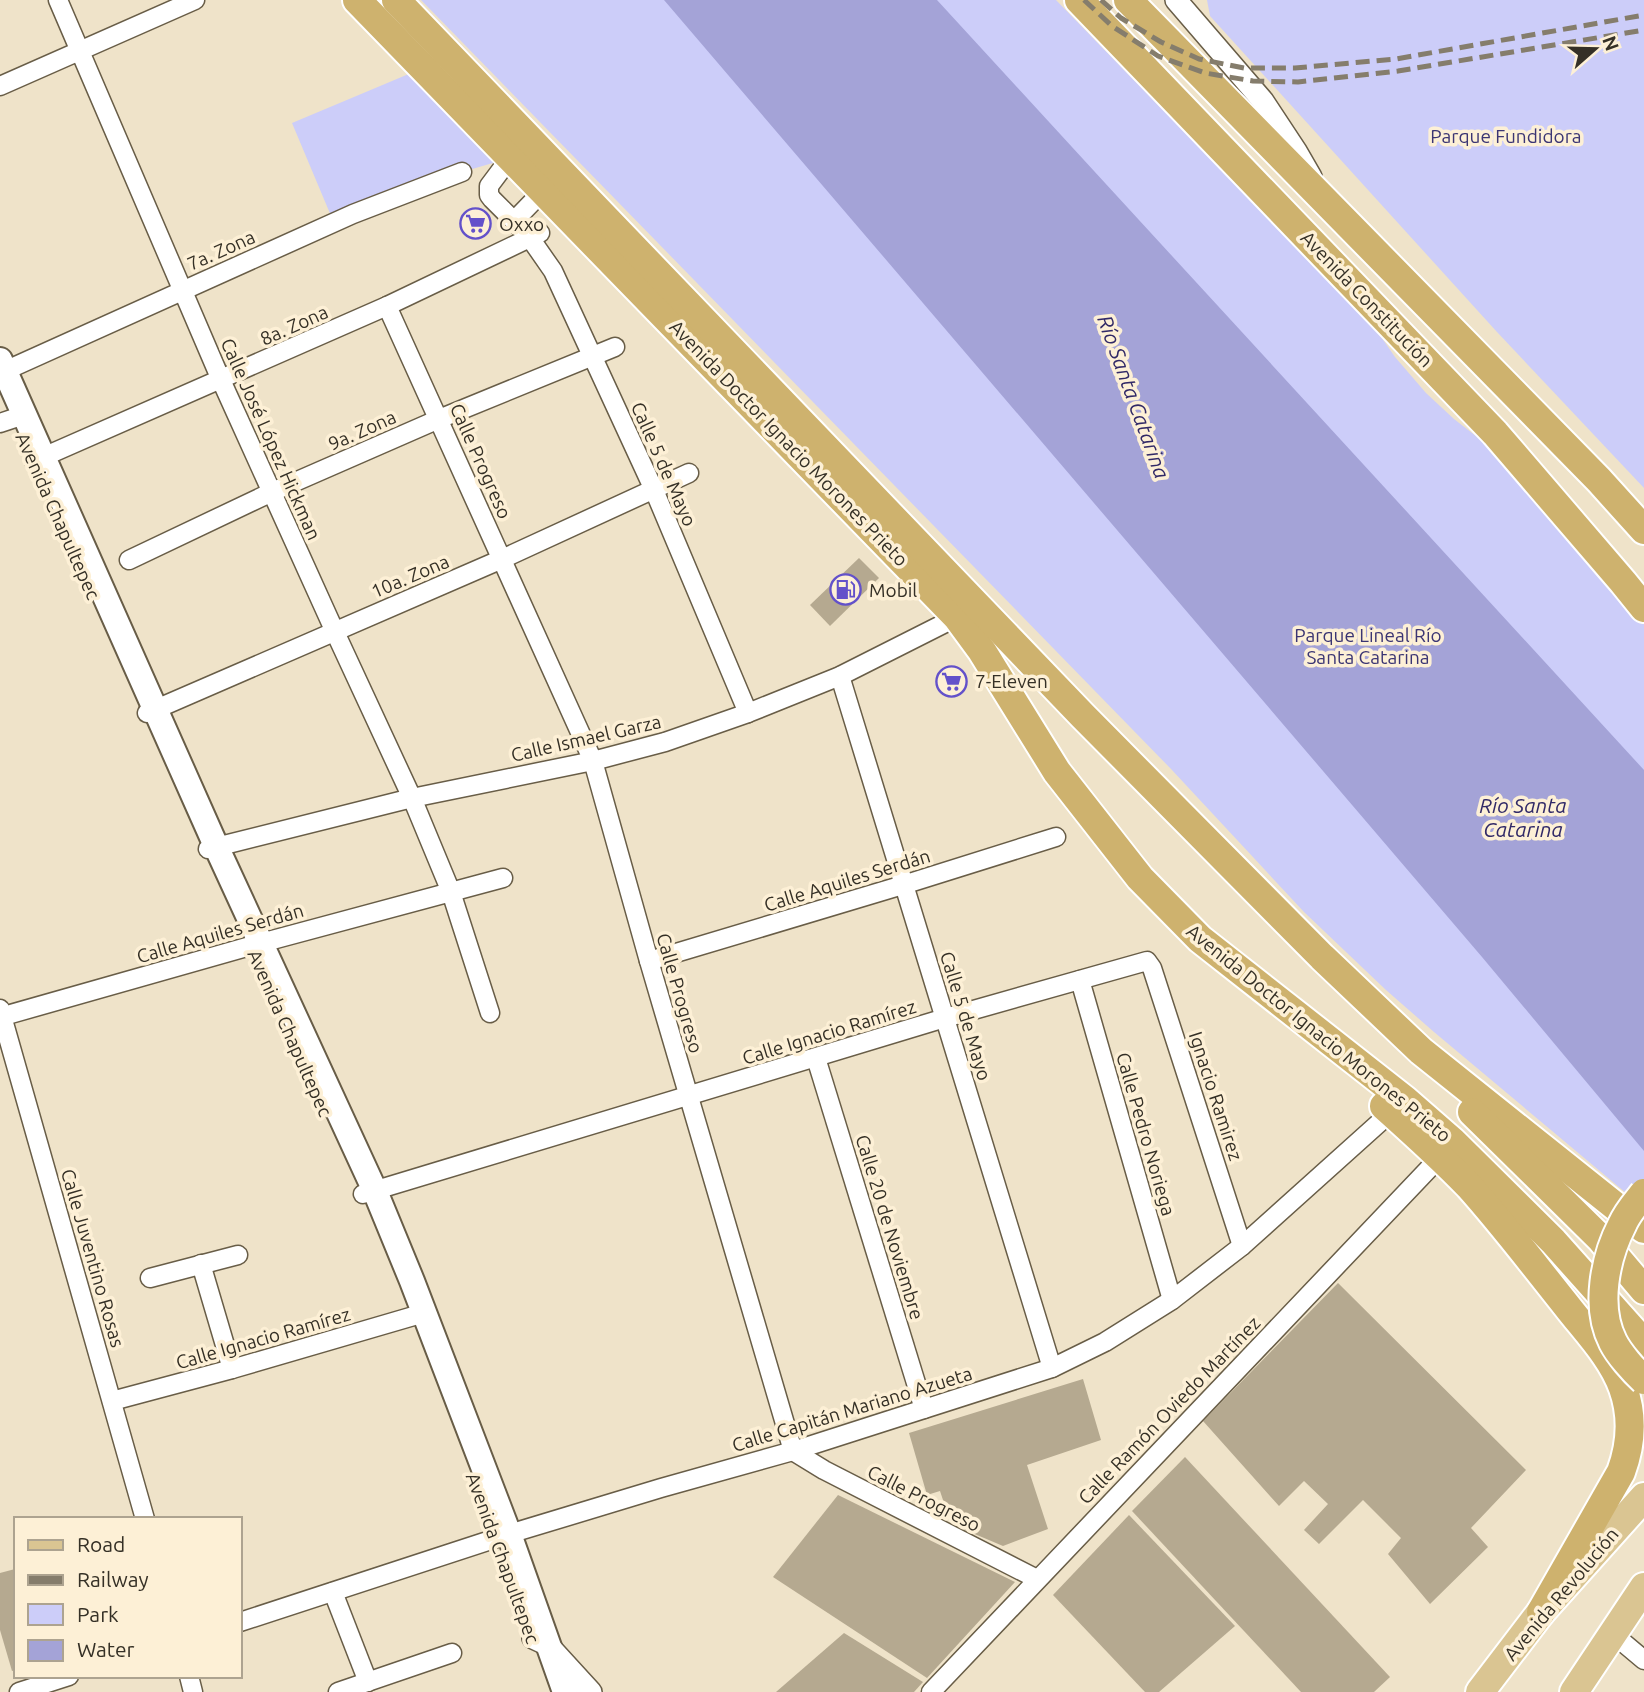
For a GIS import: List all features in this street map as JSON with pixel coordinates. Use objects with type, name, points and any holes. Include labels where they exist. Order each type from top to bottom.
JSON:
[{"type":"highway","name":"Avenida Doctor Ignacio Morones Prieto","points":[[356,0],[957,617],[982,651],[1058,772],[1140,878],[1200,939],[1314,1029],[1340,1067],[1452,1141],[1553,1241],[1644,1343]]},
{"type":"highway","name":"Avenida Doctor Ignacio Morones Prieto","points":[[396,0],[1083,716],[1322,957],[1421,1051],[1644,1230]]},
{"type":"highway","name":"Avenida Constitución","points":[[1079,0],[1495,433],[1644,608]]},
{"type":"highway","name":"Avenida Constitución","points":[[1128,0],[1599,480],[1644,530]]},
{"type":"highway","points":[[1233,108],[1431,367]]},
{"type":"highway","points":[[1599,480],[1644,509]]},
{"type":"highway","points":[[982,651],[1083,716]]},
{"type":"highway","points":[[1421,1051],[1466,1107],[1600,1238],[1644,1290]]},
{"type":"highway","points":[[1398,1106],[1439,1157],[1510,1234],[1609,1361],[1623,1388],[1629,1418],[1628,1448],[1616,1482],[1541,1612]]},
{"type":"highway","points":[[1644,1193],[1622,1223],[1608,1263],[1604,1313],[1613,1342],[1644,1380]]},
{"type":"highway","points":[[1592,1525],[1628,1488],[1644,1466]]},
{"type":"main road","name":"Avenida Chapultepec","points":[[1,372],[7,420],[38,459],[369,1192],[503,1536],[540,1641],[552,1692]]},
{"type":"main road","points":[[1,372],[38,459]]},
{"type":"main road","name":"Avenida Revolución","points":[[1480,1692],[1541,1612],[1644,1497]]},
{"type":"main road","points":[[1574,1692],[1644,1587]]},
{"type":"main road","points":[[540,1641],[565,1692]]},
{"type":"street","name":"Calle José López Hickman","points":[[58,0],[222,380],[334,632],[412,798],[451,892],[490,1013]]},
{"type":"street","points":[[0,86],[195,0]]},
{"type":"street","points":[[1176,0],[1191,10],[1262,101],[1296,151],[1326,203]]},
{"type":"street","name":"Calle 5 de Mayo","points":[[510,158],[489,186],[489,195],[514,221],[535,236],[553,271],[653,490],[748,713]]},
{"type":"street","name":"7a. Zona","points":[[1,372],[353,214],[462,172]]},
{"type":"street","points":[[514,221],[543,191]]},
{"type":"street","name":"8a. Zona","points":[[38,459],[387,306],[535,236]]},
{"type":"street","name":"Calle Progreso","points":[[387,306],[593,761],[793,1451],[824,1470],[1037,1580]]},
{"type":"street","name":"9a. Zona","points":[[129,560],[272,492],[439,419],[615,347]]},
{"type":"street","name":"10a. Zona","points":[[152,711],[502,559],[689,474]]},
{"type":"street","name":"Calle Ismael Garza","points":[[212,848],[412,798],[593,761],[665,742],[748,713],[840,676],[957,617]]},
{"type":"street","name":"Calle 5 de Mayo","points":[[840,676],[1052,1368]]},
{"type":"street","name":"Calle Aquiles Serdán","points":[[649,961],[1056,836]]},
{"type":"street","name":"Calle Aquiles Serdán","points":[[1,1014],[503,878]]},
{"type":"street","name":"Calle Ignacio Ramírez","points":[[369,1192],[946,1018],[1147,961]]},
{"type":"street","name":"Ignacio Ramirez","points":[[1147,961],[1152,968],[1242,1246]]},
{"type":"street","name":"Calle Pedro Noriega","points":[[1080,980],[1172,1300]]},
{"type":"street","name":"Calle Juventino Rosas","points":[[1,1014],[144,1517]]},
{"type":"street","name":"Calle 20 de Noviembre","points":[[816,1058],[924,1409]]},
{"type":"street","name":"Calle Capitán Mariano Azueta","points":[[242,1621],[503,1536],[793,1451],[1052,1368],[1105,1342],[1172,1300],[1242,1246],[1398,1106]]},
{"type":"street","name":"Calle Ramón Oviedo Martínez","points":[[931,1692],[1439,1157]]},
{"type":"street","points":[[150,1278],[238,1255]]},
{"type":"street","points":[[201,1264],[232,1369]]},
{"type":"street","name":"Calle Ignacio Ramírez","points":[[112,1401],[419,1315]]},
{"type":"street","points":[[333,1592],[368,1682]]},
{"type":"street","points":[[1614,1633],[1644,1660]]},
{"type":"street","points":[[540,1641],[591,1692]]},
{"type":"street","points":[[338,1692],[452,1653]]},
{"type":"street","points":[[19,1692],[63,1678]]},
{"type":"green space","name":"Parque Lineal Río Santa Catarina","points":[[421,0],[1056,0],[1316,264],[1373,325],[1395,357],[1426,393],[1490,447],[1644,620],[1644,1208],[1434,1032],[1304,912],[1171,769]]},
{"type":"green space","name":"Parque Fundidora","points":[[1207,0],[1644,0],[1644,488],[1497,332],[1210,16]]},
{"type":"green space","points":[[423,68],[510,158],[462,172],[334,223],[292,123]]},
{"type":"water","name":"Río Santa Catarina","points":[[664,0],[937,0],[1644,770],[1644,1151],[1482,957]]},
{"type":"building","name":"Mobil","points":[[859,558],[879,578],[830,626],[810,605]]},
{"type":"building","points":[[1338,1283],[1526,1470],[1471,1528],[1488,1547],[1430,1604],[1388,1554],[1401,1538],[1363,1500],[1319,1544],[1304,1530],[1328,1504],[1304,1481],[1279,1506],[1203,1421]]},
{"type":"building","points":[[1083,1379],[1101,1440],[1027,1465],[1048,1529],[1003,1546],[951,1524],[940,1491],[927,1495],[909,1433]]},
{"type":"building","points":[[1185,1457],[1390,1677],[1374,1692],[1301,1692],[1132,1511]]},
{"type":"building","points":[[838,1495],[1015,1582],[927,1678],[773,1577]]},
{"type":"building","points":[[1129,1515],[1235,1626],[1159,1692],[1145,1692],[1053,1595]]},
{"type":"building","points":[[14,1569],[12,1671],[0,1630],[0,1573]]},
{"type":"building","points":[[844,1633],[923,1682],[914,1692],[776,1692]]},
{"type":"railway","points":[[1084,0],[1112,26],[1158,56],[1205,73],[1253,81],[1298,82],[1398,71],[1644,30]]},
{"type":"railway","points":[[1101,0],[1121,18],[1161,42],[1199,59],[1244,68],[1295,68],[1396,59],[1644,15]]},
{"type":"place","name":"Oxxo","points":[[476,224]]},
{"type":"place","name":"Mobil","points":[[846,590]]},
{"type":"place","name":"7-Eleven","points":[[952,681]]}]
